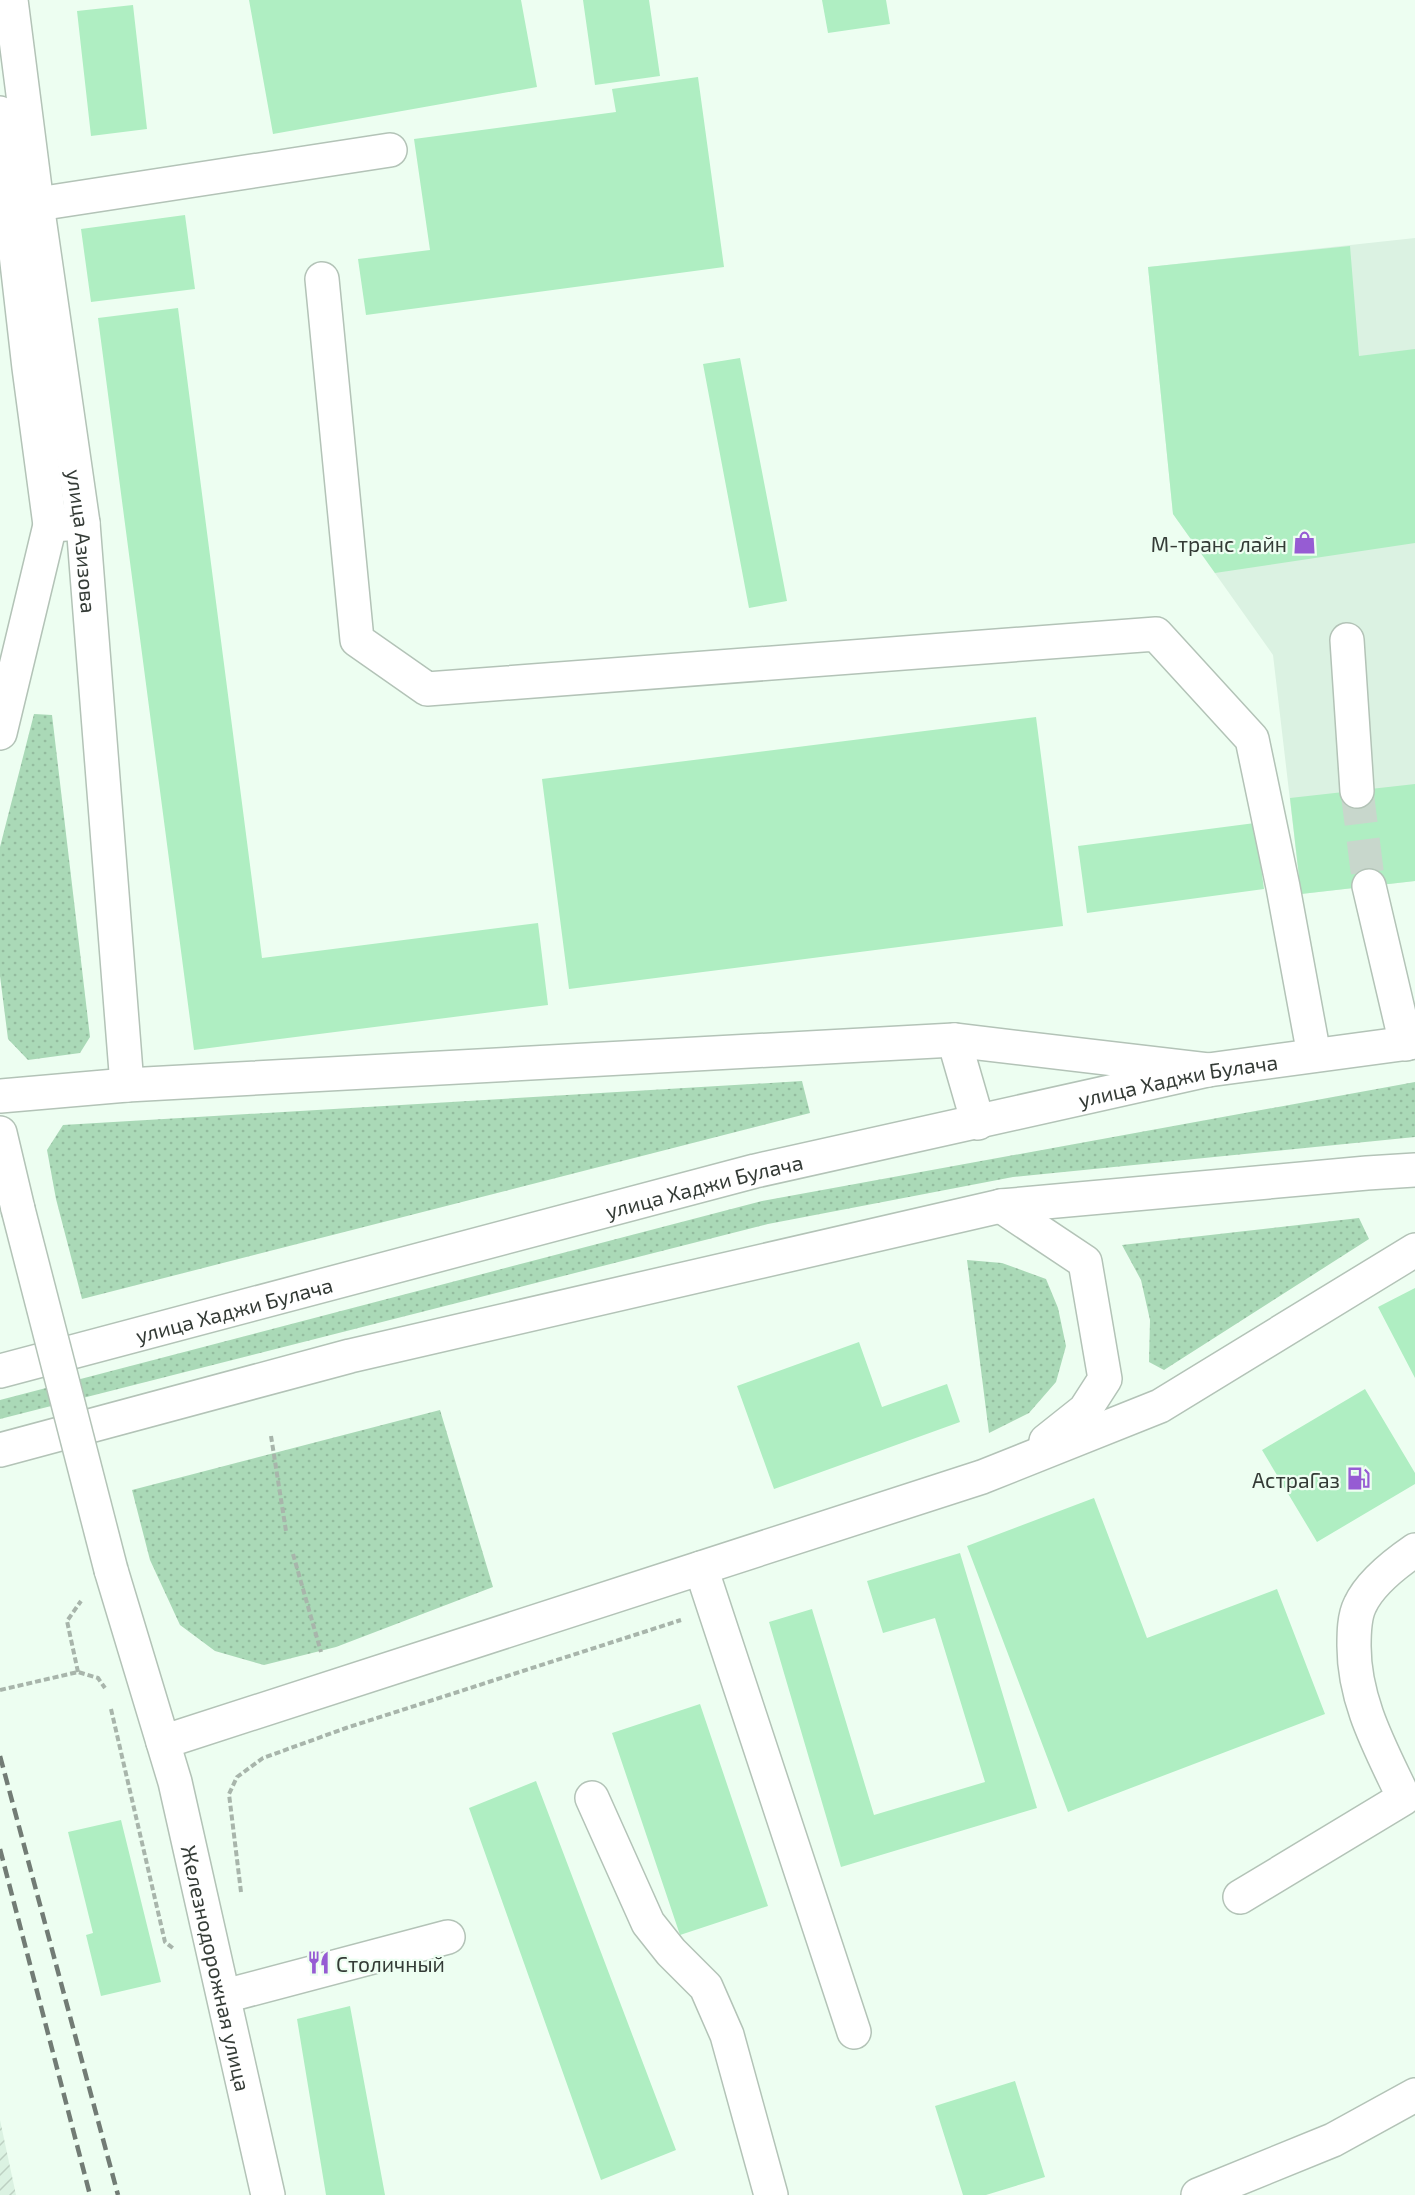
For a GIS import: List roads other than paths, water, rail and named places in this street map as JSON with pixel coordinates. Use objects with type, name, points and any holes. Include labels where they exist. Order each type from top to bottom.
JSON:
[{"type":"main road","name":"улица Азизова","points":[[0,733],[50,525],[29,368],[24,206],[11,0]]},
{"type":"main road","name":"улица Азизова","points":[[0,113],[24,206],[83,523],[127,1085]]},
{"type":"main road","points":[[24,206],[390,150]]},
{"type":"main road","points":[[322,279],[357,640],[427,689],[1156,634],[1252,740],[1283,887],[1314,1055]]},
{"type":"main road","points":[[50,525],[83,523]]},
{"type":"main road","points":[[1347,640],[1357,791]]},
{"type":"main road","points":[[1369,886],[1410,1043]]},
{"type":"main road","points":[[954,1040],[978,1122]]},
{"type":"main road","points":[[0,1096],[127,1085],[954,1040],[1208,1070]]},
{"type":"main road","name":"улица Хаджи Булача","points":[[0,1371],[755,1171],[1208,1070],[1410,1043]]},
{"type":"main road","name":"Железнодорожная улица","points":[[0,1133],[111,1570],[175,1782],[268,2195]]},
{"type":"main road","points":[[0,1450],[350,1356],[1001,1206],[1415,1170]]},
{"type":"main road","points":[[982,1478],[1042,1445],[1085,1410],[1105,1379],[1085,1262],[1001,1206]]},
{"type":"main road","points":[[163,1742],[982,1478],[1160,1406],[1415,1250]]},
{"type":"main road","points":[[1240,1897],[1404,1798],[1362,1706],[1354,1659],[1354,1632],[1359,1606],[1370,1589],[1404,1557],[1415,1550]]},
{"type":"main road","points":[[701,1568],[854,2032]]},
{"type":"main road","points":[[591,1798],[648,1923],[671,1952],[706,1987],[727,2035],[771,2195]]},
{"type":"main road","points":[[225,1996],[448,1938]]},
{"type":"main road","points":[[1198,2195],[1333,2140],[1415,2096]]},
{"type":"tunnel","points":[[1357,791],[1369,886]]},
{"type":"railway","points":[[0,1756],[118,2195]]},
{"type":"railway","points":[[0,1849],[90,2195]]},
{"type":"place","name":"М-транс лайн","points":[[1305,543]]},
{"type":"place","name":"АстраГаз","points":[[1358,1479]]},
{"type":"place","name":"Столичный","points":[[318,1963]]}]
